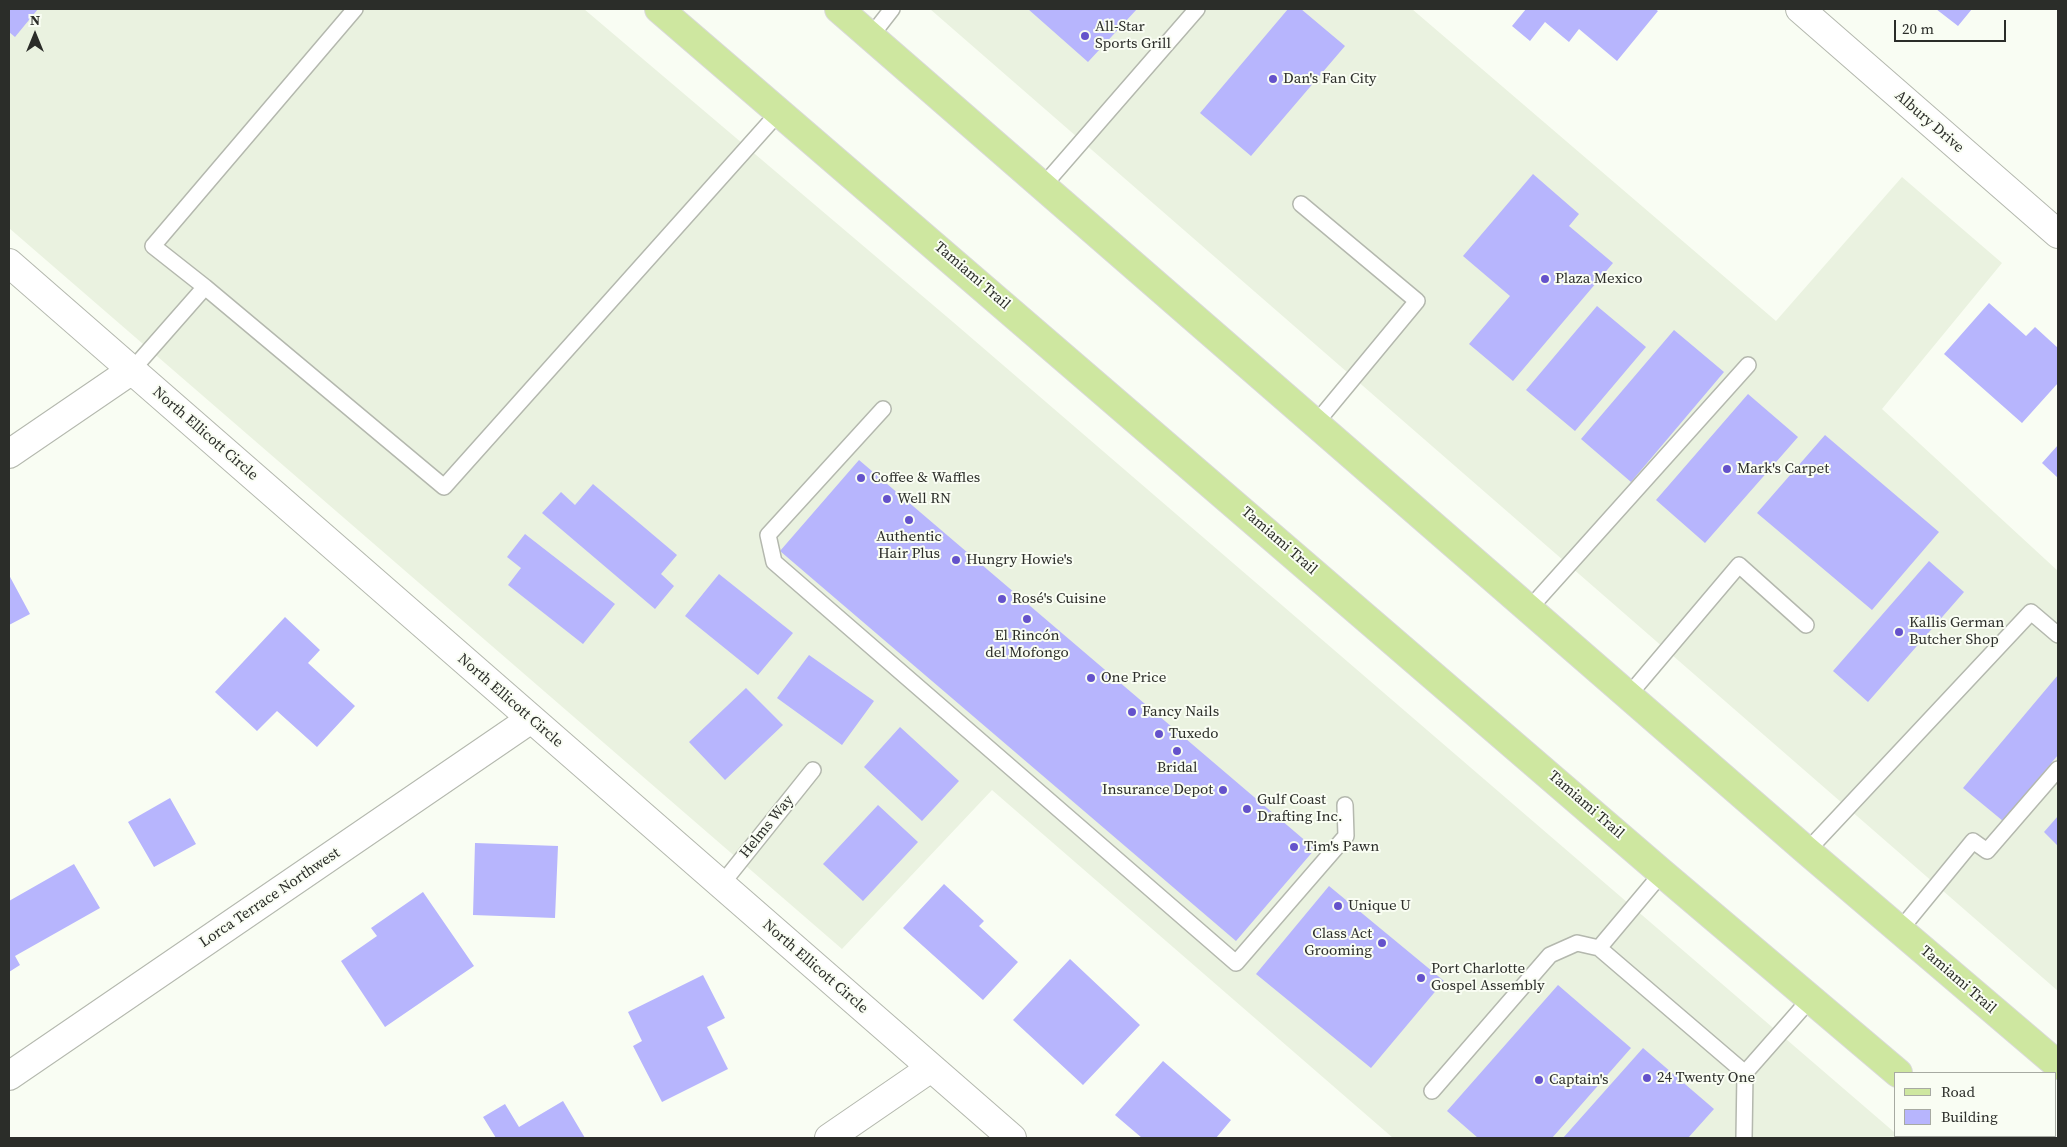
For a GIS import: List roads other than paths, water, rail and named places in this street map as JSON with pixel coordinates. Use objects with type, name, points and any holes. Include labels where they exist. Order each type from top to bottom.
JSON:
[{"type":"main road","name":"Tamiami Trail","points":[[660,9],[1662,873],[1897,1072]]},
{"type":"main road","name":"Tamiami Trail","points":[[839,9],[1628,696],[2058,1066]]},
{"type":"street","name":"Albury Drive","points":[[1800,9],[2058,234]]},
{"type":"street","name":"North Ellicott Circle","points":[[9,263],[1012,1138]]},
{"type":"street","points":[[9,454],[132,370]]},
{"type":"street","name":"Lorca Terrace Northwest","points":[[9,1076],[531,719]]},
{"type":"street","points":[[829,1138],[931,1068]]},
{"type":"lane","points":[[355,9],[153,246],[205,287],[444,487],[780,111]]},
{"type":"lane","points":[[871,36],[892,9]]},
{"type":"lane","points":[[1043,186],[1197,9]]},
{"type":"lane","points":[[1301,204],[1417,301],[1316,423]]},
{"type":"lane","points":[[132,370],[205,287]]},
{"type":"lane","points":[[1529,609],[1748,365]]},
{"type":"lane","points":[[883,410],[768,534],[774,562],[1236,963],[1346,836],[1345,805]]},
{"type":"lane","points":[[1628,696],[1739,565],[1806,625]]},
{"type":"lane","points":[[1807,851],[2031,612],[2058,635]]},
{"type":"lane","points":[[1900,930],[1973,840],[1987,850],[2058,769]]},
{"type":"lane","name":"Helms Way","points":[[721,885],[813,770]]},
{"type":"lane","points":[[1599,948],[1662,873]]},
{"type":"lane","points":[[1432,1091],[1550,955],[1577,943],[1599,948],[1745,1072]]},
{"type":"lane","points":[[1744,1138],[1745,1072],[1811,998]]},
{"type":"place","name":"All-Star Sports Grill","points":[[1085,36]]},
{"type":"place","name":"Dan's Fan City","points":[[1273,79]]},
{"type":"place","name":"Plaza Mexico","points":[[1545,279]]},
{"type":"place","name":"Mark's Carpet","points":[[1727,469]]},
{"type":"place","name":"Coffee & Waffles","points":[[861,478]]},
{"type":"place","name":"Well RN","points":[[887,499]]},
{"type":"place","name":"Authentic Hair Plus","points":[[909,520]]},
{"type":"place","name":"Hungry Howie's","points":[[956,560]]},
{"type":"place","name":"Rosé's Cuisine","points":[[1002,599]]},
{"type":"place","name":"El Rincón del Mofongo","points":[[1027,619]]},
{"type":"place","name":"Kallis German Butcher Shop","points":[[1899,632]]},
{"type":"place","name":"One Price","points":[[1091,678]]},
{"type":"place","name":"Fancy Nails","points":[[1132,712]]},
{"type":"place","name":"Tuxedo","points":[[1159,734]]},
{"type":"place","name":"Bridal","points":[[1177,751]]},
{"type":"place","name":"Insurance Depot","points":[[1223,790]]},
{"type":"place","name":"Gulf Coast Drafting Inc.","points":[[1247,809]]},
{"type":"place","name":"Tim's Pawn","points":[[1294,847]]},
{"type":"place","name":"Unique U","points":[[1338,906]]},
{"type":"place","name":"Class Act Grooming","points":[[1382,943]]},
{"type":"place","name":"Port Charlotte Gospel Assembly","points":[[1421,978]]},
{"type":"place","name":"24 Twenty One","points":[[1647,1078]]},
{"type":"place","name":"Captain's","points":[[1539,1080]]}]
